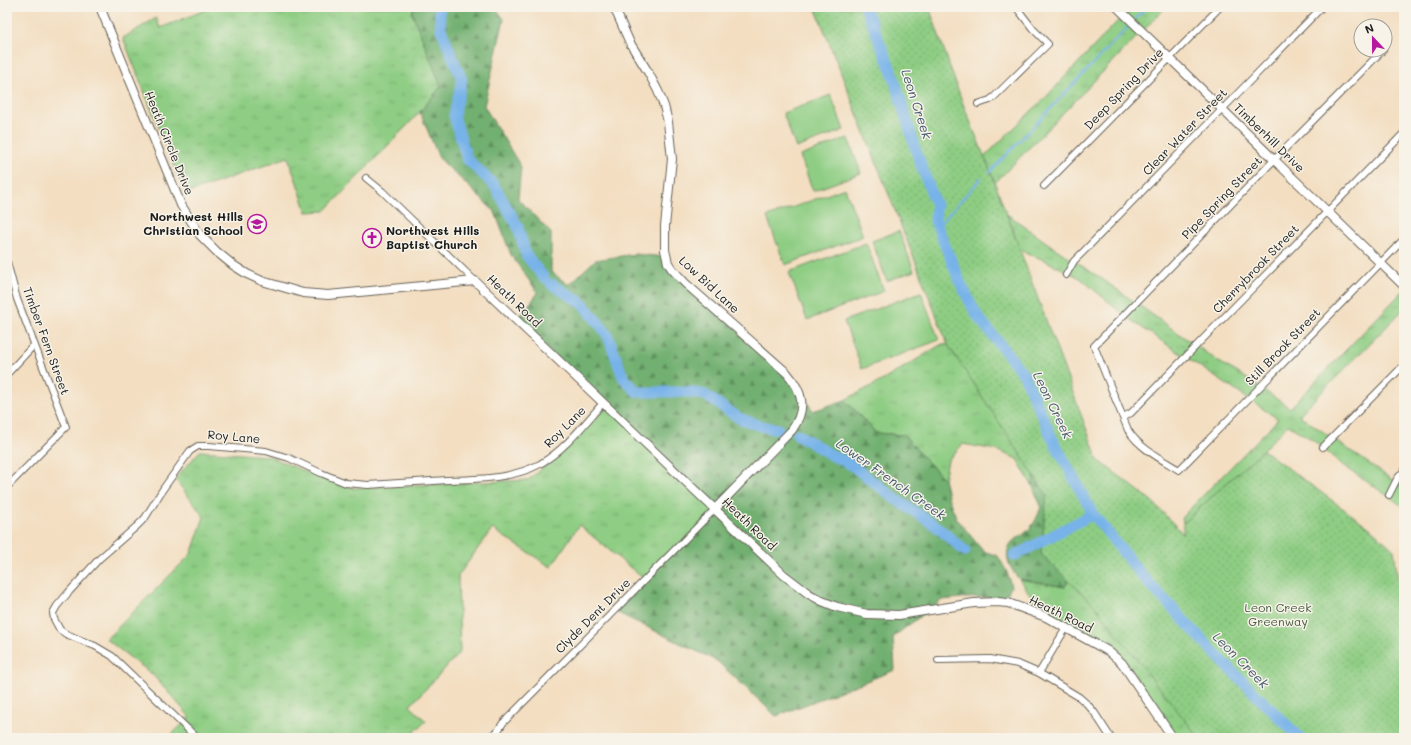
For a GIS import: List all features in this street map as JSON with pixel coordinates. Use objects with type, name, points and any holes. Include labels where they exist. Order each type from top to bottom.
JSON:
[{"type":"street","name":"Heath Circle Drive","points":[[100,7],[181,205],[200,235],[217,252],[233,264],[247,274],[262,281],[303,293],[328,295],[475,281]]},
{"type":"street","name":"Low Bid Lane","points":[[614,7],[630,43],[658,91],[668,122],[672,159],[665,226],[665,250],[668,262],[672,269],[685,283],[787,373],[797,386],[802,399],[800,416],[792,430],[715,509]]},
{"type":"street","points":[[978,104],[994,98],[1048,44],[1033,29],[1016,7]]},
{"type":"street","name":"Timberhill Drive","points":[[1117,7],[1404,286]]},
{"type":"street","name":"Deep Spring Drive","points":[[1044,186],[1220,7]]},
{"type":"street","name":"Clear Water Street","points":[[1066,275],[1084,250],[1322,7]]},
{"type":"street","name":"Pipe Spring Street","points":[[1123,417],[1094,346],[1375,58]]},
{"type":"street","name":"Cherrybrook Street","points":[[1123,417],[1131,413],[1404,133]]},
{"type":"street","name":"Heath Road","points":[[366,178],[382,191],[796,585],[837,607],[867,614],[899,615],[974,603],[997,602],[1017,606],[1046,617],[1108,652],[1119,660],[1173,738]]},
{"type":"street","name":"Still Brook Street","points":[[1123,417],[1128,430],[1137,442],[1179,470],[1404,239]]},
{"type":"street","name":"Timber Fern Street","points":[[7,262],[17,299],[66,427],[7,487]]},
{"type":"street","points":[[7,374],[34,345]]},
{"type":"street","points":[[1323,447],[1404,365]]},
{"type":"street","name":"Roy Lane","points":[[197,738],[112,656],[95,646],[66,634],[60,630],[54,619],[54,612],[68,593],[99,559],[138,526],[190,451],[198,446],[266,451],[288,458],[333,478],[354,484],[368,485],[491,478],[520,472],[535,466],[550,457],[572,437],[603,402]]},
{"type":"street","points":[[1389,495],[1396,479],[1404,471]]},
{"type":"street","name":"Clyde Dent Drive","points":[[487,738],[497,732],[508,718],[715,509]]},
{"type":"street","points":[[1039,673],[1066,628]]},
{"type":"street","points":[[938,660],[990,659],[1018,664],[1039,673],[1079,697],[1087,704],[1111,738]]},
{"type":"street","points":[[497,732],[502,738]]},
{"type":"green space","points":[[213,7],[414,7],[412,13],[442,87],[325,211],[307,212],[288,157],[185,194],[123,38],[156,18],[160,28]]},
{"type":"green space","points":[[414,7],[495,7],[504,19],[484,106],[521,167],[518,199],[551,233],[551,272],[569,285],[595,260],[635,254],[666,257],[668,263],[793,380],[813,411],[845,400],[876,433],[904,435],[944,479],[949,500],[957,519],[983,551],[998,556],[1007,572],[1011,586],[1008,593],[1003,597],[942,600],[893,637],[895,670],[776,716],[717,661],[614,611],[715,509],[517,320],[538,293],[511,255],[495,212],[439,158],[420,112],[441,86],[412,13]]},
{"type":"green space","name":"Leon Creek Greenway","points":[[815,7],[929,7],[962,101],[995,183],[1098,460],[1152,501],[1183,534],[1183,523],[1263,450],[1370,528],[1394,550],[1400,597],[1404,605],[1404,738],[1199,738],[1095,606],[1041,554],[1047,495],[948,345]]},
{"type":"green space","points":[[1131,7],[1166,7],[995,183],[984,157],[1047,96]]},
{"type":"green space","points":[[831,95],[844,130],[796,148],[783,113]]},
{"type":"green space","points":[[848,138],[861,173],[813,191],[800,156]]},
{"type":"green space","points":[[845,188],[863,236],[785,265],[767,217]]},
{"type":"green space","points":[[1007,214],[1219,362],[1243,376],[1290,408],[1404,290],[1404,309],[1299,415],[1404,488],[1404,507],[1341,464],[1313,440],[1288,425],[1263,450],[1183,523],[1182,517],[1278,419],[1129,319],[1080,278],[1020,250]]},
{"type":"green space","points":[[899,231],[914,271],[887,281],[872,241]]},
{"type":"green space","points":[[866,243],[884,291],[807,320],[789,272]]},
{"type":"green space","points":[[921,292],[939,340],[862,369],[844,321]]},
{"type":"green space","points":[[942,344],[948,345],[1035,469],[1033,487],[1017,459],[996,450],[963,444],[948,460],[944,479],[904,435],[876,433],[845,400],[885,379]]},
{"type":"green space","points":[[603,403],[715,509],[645,580],[579,525],[551,567],[492,529],[458,576],[460,652],[410,706],[426,721],[408,738],[168,738],[190,717],[152,674],[106,639],[191,554],[204,517],[175,479],[200,451],[268,456],[326,480],[354,488],[528,480],[551,461]]},
{"type":"green space","points":[[1030,430],[1069,577],[1065,587],[1019,579],[1008,561],[1007,556],[1009,547],[1013,541],[1024,534],[1031,527],[1041,506],[1033,487],[1035,469]]},
{"type":"green space","points":[[1069,577],[1236,738],[1177,738],[1128,666],[1108,647],[1040,608],[1019,579],[1065,587]]},
{"type":"waterway","name":"Lower French Creek","points":[[439,7],[441,29],[462,80],[454,116],[467,159],[494,185],[518,227],[526,255],[544,278]]},
{"type":"waterway","name":"Leon Creek","points":[[865,7],[892,72],[917,154],[936,205],[935,221],[960,282],[976,314],[1024,375],[1052,438],[1093,514],[1142,576],[1226,665],[1300,738]]},
{"type":"waterway","points":[[1136,18],[1147,7]]},
{"type":"waterway","points":[[990,172],[1128,27]]},
{"type":"waterway","points":[[937,227],[981,178]]},
{"type":"waterway","name":"Lower French Creek","points":[[551,284],[582,303],[601,326],[608,336],[623,377],[637,392],[688,392],[705,395],[739,418],[761,426],[778,429]]},
{"type":"waterway","name":"Lower French Creek","points":[[797,434],[831,455],[850,464],[897,500],[936,526],[965,551]]},
{"type":"waterway","name":"Lower French Creek","points":[[1014,556],[1093,514]]},
{"type":"place","name":"Northwest Hills Christian School","points":[[257,224]]},
{"type":"place","name":"Northwest Hills Baptist Church","points":[[372,238]]}]
